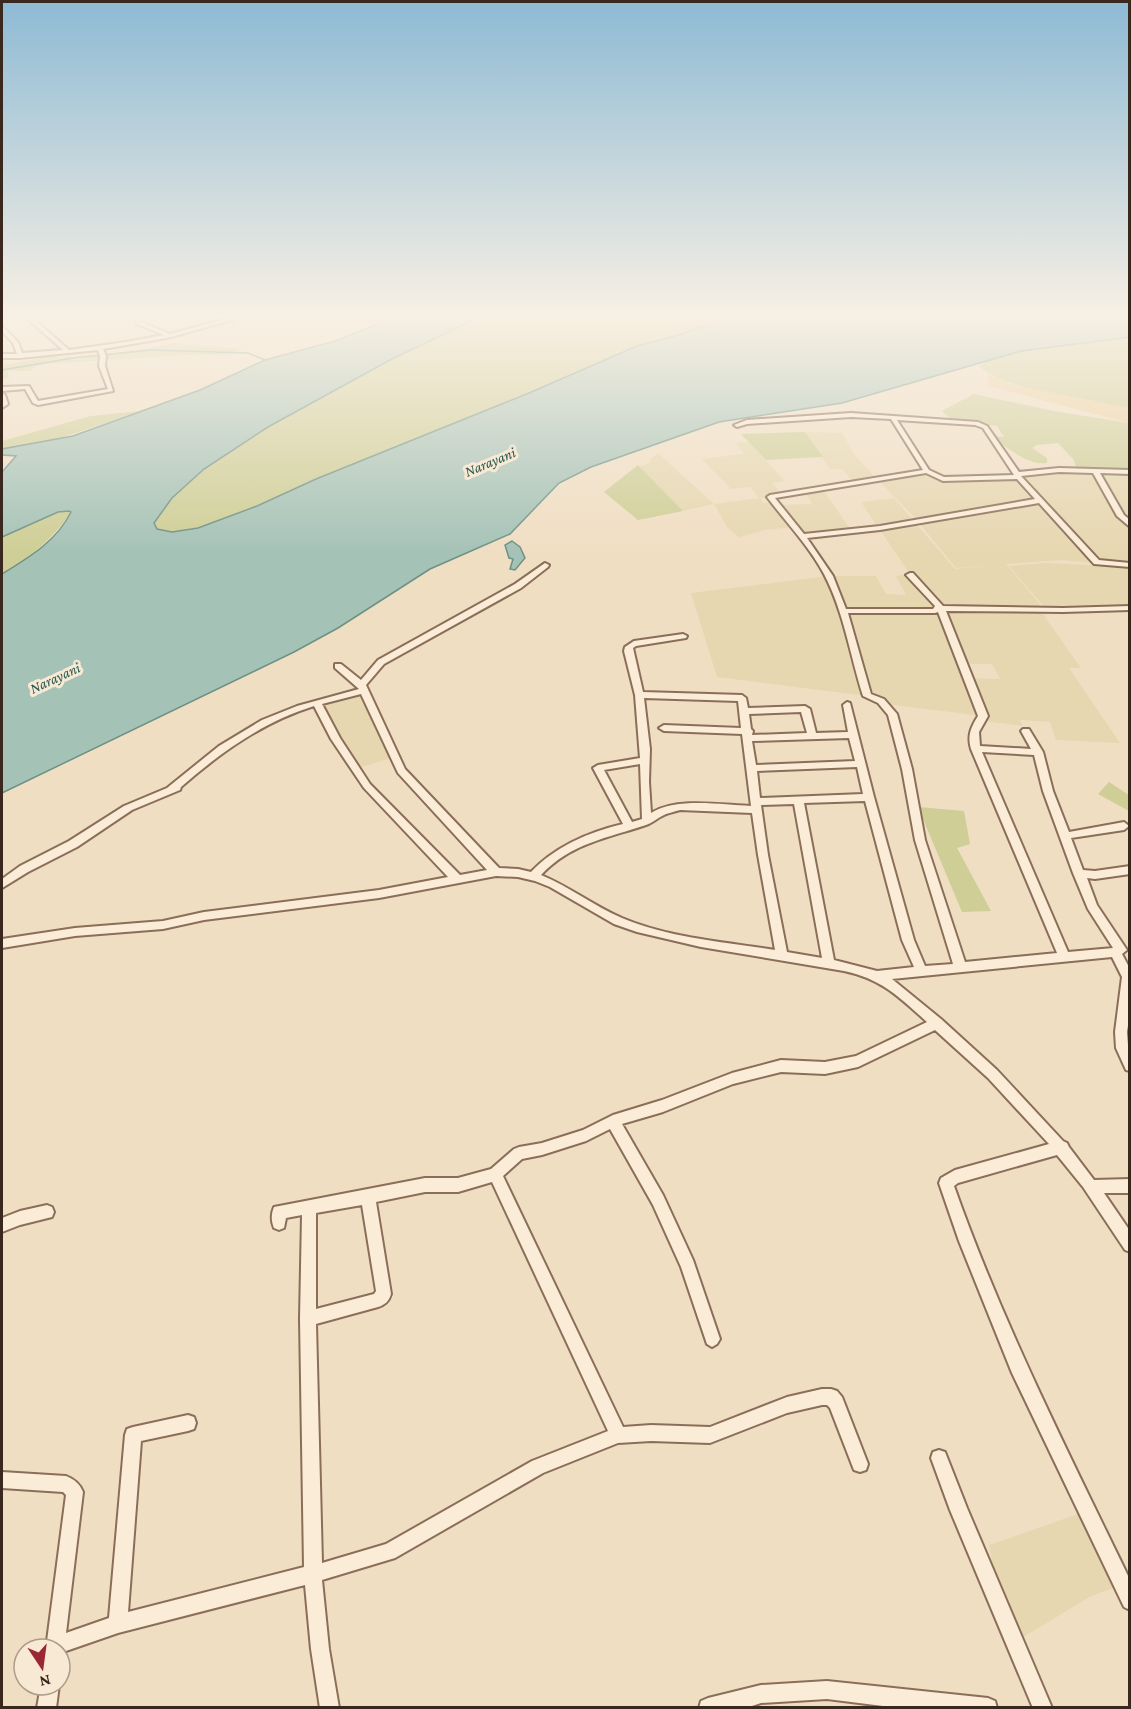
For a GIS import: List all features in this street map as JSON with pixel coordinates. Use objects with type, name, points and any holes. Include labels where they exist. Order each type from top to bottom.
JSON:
[{"type":"street","points":[[31,394],[38,403],[90,394]]},
{"type":"street","points":[[2,395],[5,402],[2,406]]},
{"type":"street","points":[[737,426],[747,422],[851,415],[966,422],[986,427],[1018,475],[1097,562],[1130,565]]},
{"type":"street","points":[[893,418],[927,471],[943,479],[1018,475],[1059,470],[1130,472]]},
{"type":"street","points":[[927,471],[770,497],[802,536],[829,576],[854,644],[867,696],[881,701],[892,714],[907,769],[920,840],[960,966]]},
{"type":"street","points":[[1095,471],[1121,516],[1130,525]]},
{"type":"street","points":[[802,536],[880,528],[1041,500]]},
{"type":"street","points":[[2,884],[24,869],[73,844],[128,807],[174,789],[213,753],[251,730],[282,715],[363,688],[381,662],[518,586],[545,564]]},
{"type":"street","points":[[910,574],[941,608],[983,716],[975,726],[973,741],[1064,956]]},
{"type":"street","points":[[842,611],[935,611],[941,608],[1073,610],[1130,608]]},
{"type":"street","points":[[647,821],[639,696],[628,651],[629,647],[641,642],[683,636]]},
{"type":"street","points":[[338,666],[363,688],[401,771],[496,872]]},
{"type":"street","points":[[639,696],[742,698],[753,768],[756,806],[782,955]]},
{"type":"street","points":[[318,704],[336,739],[367,786],[457,879]]},
{"type":"street","points":[[847,705],[915,971]]},
{"type":"street","points":[[744,711],[805,710],[812,736]]},
{"type":"street","points":[[664,728],[748,735],[853,735]]},
{"type":"street","points":[[1026,731],[1038,752],[1048,791],[1092,906],[1122,950],[1129,976],[1121,1032],[1122,1048],[1130,1066]]},
{"type":"street","points":[[976,749],[1038,752]]},
{"type":"street","points":[[630,826],[598,768],[644,760]]},
{"type":"street","points":[[753,768],[861,764]]},
{"type":"street","points":[[535,875],[558,856],[581,843],[606,832],[647,821],[662,812],[680,807],[756,806],[869,797]]},
{"type":"street","points":[[799,802],[829,964]]},
{"type":"street","points":[[1064,836],[1124,826]]},
{"type":"street","points":[[1078,873],[1102,874],[1130,870]]},
{"type":"street","points":[[2,944],[75,932],[163,925],[204,916],[380,894],[496,872],[535,875],[559,885],[608,915],[632,926],[715,946],[782,955],[876,976],[902,993],[992,1072],[1062,1147],[1130,1245]]},
{"type":"street","points":[[876,976],[1122,950]]},
{"type":"street","points":[[902,993],[902,985],[915,971]]},
{"type":"street","points":[[279,1223],[279,1212],[309,1209],[425,1185],[458,1185],[495,1174],[519,1153],[542,1149],[586,1135],[613,1121],[663,1106],[732,1079],[781,1066],[825,1068],[858,1061],[937,1023]]},
{"type":"street","points":[[613,1121],[658,1200],[688,1265],[712,1339]]},
{"type":"street","points":[[1062,1147],[955,1177],[946,1183],[966,1241],[1018,1367],[1130,1601]]},
{"type":"street","points":[[495,1174],[618,1436]]},
{"type":"street","points":[[1091,1187],[1130,1186]]},
{"type":"street","points":[[308,1319],[378,1300],[384,1294],[368,1197]]},
{"type":"street","points":[[309,1209],[308,1319],[313,1574],[320,1649],[330,1707]]},
{"type":"street","points":[[2,1225],[47,1212]]},
{"type":"street","points":[[72,1642],[118,1624],[389,1552],[538,1467],[618,1436],[651,1433],[710,1435],[787,1406],[822,1397],[831,1397],[837,1403],[860,1464]]},
{"type":"street","points":[[118,1624],[133,1435],[188,1423]]},
{"type":"street","points":[[939,1458],[1044,1707]]},
{"type":"street","points":[[2,1480],[66,1484],[75,1492],[56,1637]]},
{"type":"street","points":[[708,1707],[761,1694],[827,1690],[988,1707]]},
{"type":"shaded area","points":[[805,432],[842,433],[854,454],[875,478],[854,482],[842,469],[830,469]]},
{"type":"shaded area","points":[[749,442],[785,481],[772,483],[783,496],[761,498],[763,503],[812,504],[806,494],[824,491],[851,530],[802,536],[794,527],[765,530],[739,537],[727,527],[714,504],[759,498],[750,487],[731,489],[702,459],[744,454],[736,443]]},
{"type":"shaded area","points":[[658,453],[714,504],[683,511],[640,467],[651,462],[649,460]]},
{"type":"shaded area","points":[[1015,467],[1092,472],[1118,516],[1129,526],[1129,562],[1102,563]]},
{"type":"shaded area","points":[[927,472],[942,480],[1018,478],[1038,499],[917,520],[878,480]]},
{"type":"shaded area","points":[[1098,472],[1129,474],[1129,522],[1122,514]]},
{"type":"shaded area","points":[[894,498],[955,569],[991,565],[956,568],[919,523],[1040,502],[1096,563],[1062,560],[1006,564],[1044,609],[1040,610],[1081,668],[1069,668],[1120,743],[1056,740],[1050,722],[1020,720],[1023,726],[985,721],[983,716],[885,704],[867,696],[717,677],[691,593],[829,576],[876,576],[886,594],[906,595],[896,576],[910,574],[861,502]],"holes":[[[963,664],[992,664],[1000,679],[969,678]]]},
{"type":"shaded area","points":[[1045,563],[1129,567],[1129,606],[1045,608],[1009,566]]},
{"type":"shaded area","points":[[364,690],[395,757],[355,769],[317,704]]},
{"type":"shaded area","points":[[1087,1511],[1122,1585],[1091,1596],[1022,1638],[994,1572],[989,1545]]},
{"type":"green space","points":[[329,394],[527,394],[316,479],[257,506],[198,528],[172,532],[157,529],[154,523],[172,498],[204,469],[268,427]]},
{"type":"green space","points":[[974,394],[1059,412],[1129,423],[1129,472],[1077,471],[1074,460],[1058,443],[1037,445],[1032,448],[1047,458],[1047,463],[1032,461],[1017,454],[991,436],[1004,437],[997,426],[953,421],[942,411]]},
{"type":"green space","points":[[1053,394],[1129,394],[1129,408]]},
{"type":"green space","points":[[140,411],[55,440],[2,449],[2,441],[91,416]]},
{"type":"green space","points":[[805,432],[823,457],[766,460],[741,434]]},
{"type":"green space","points":[[638,465],[683,511],[638,520],[604,492]]},
{"type":"green space","points":[[70,511],[70,515],[47,541],[2,574],[2,537],[58,512]]},
{"type":"green space","points":[[1109,782],[1129,795],[1129,811],[1098,794]]},
{"type":"green space","points":[[918,807],[964,811],[970,844],[957,848],[991,911],[962,912]]},
{"type":"sand","points":[[1018,394],[1058,394],[1129,408],[1129,423]]},
{"type":"water","name":"Narayani","points":[[190,394],[329,394],[268,427],[204,469],[172,498],[154,523],[157,529],[172,532],[198,528],[257,506],[316,479],[527,394],[874,394],[842,403],[719,422],[591,467],[559,483],[510,534],[430,569],[338,628],[294,652],[2,793],[2,574],[32,555],[50,540],[71,512],[58,512],[2,537],[2,472],[16,456],[2,455],[2,449],[73,436]]},
{"type":"water","points":[[512,541],[520,547],[525,558],[515,570],[510,569],[513,559],[509,558],[505,545]]}]
